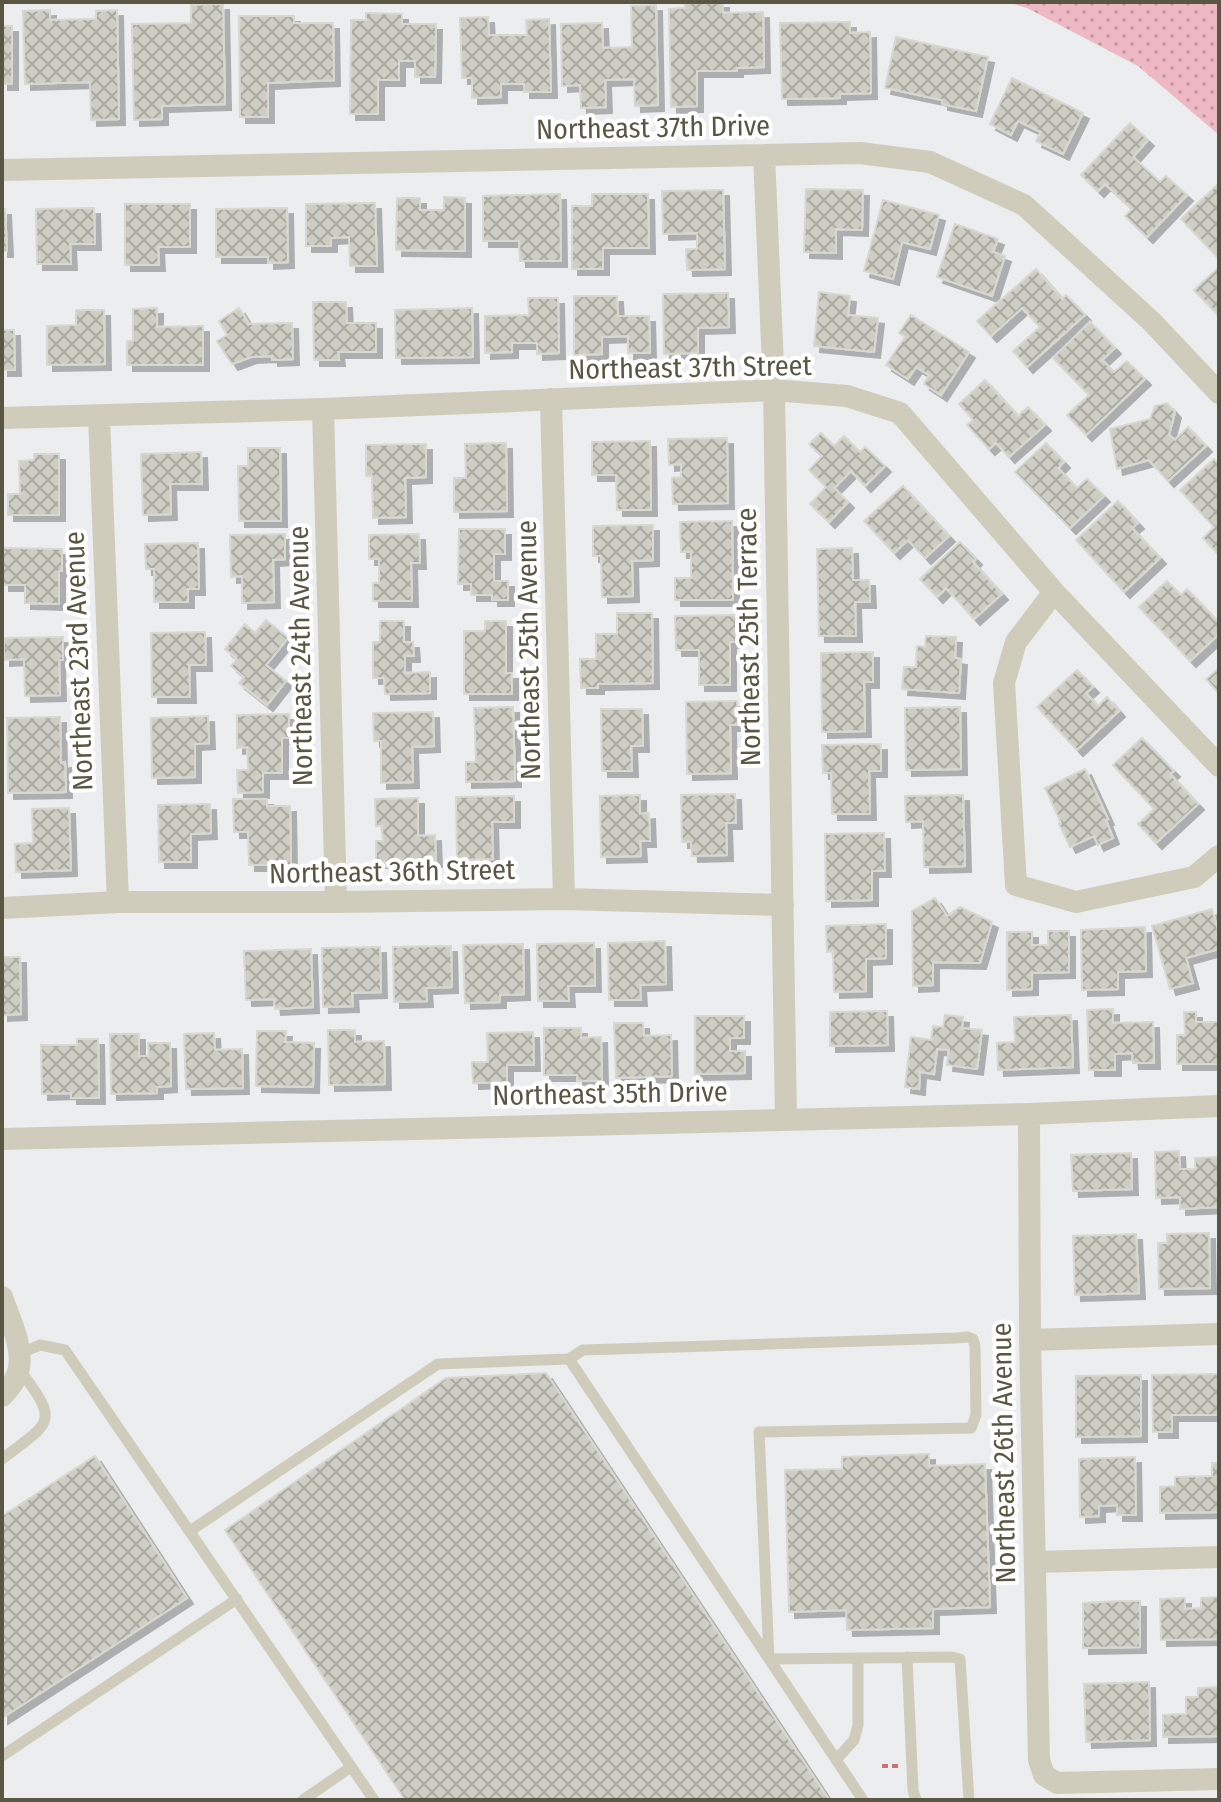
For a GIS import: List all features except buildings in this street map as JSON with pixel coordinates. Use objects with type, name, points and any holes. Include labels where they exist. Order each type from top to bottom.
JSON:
[{"type":"street","name":"Northeast 37th Drive","points":[[2,170],[860,153],[930,162],[1024,205],[1151,321],[1219,393]]},
{"type":"street","name":"Northeast 25th Terrace","points":[[764,155],[774,390],[786,1119]]},
{"type":"street","name":"Northeast 37th Street","points":[[2,418],[323,409],[774,390],[847,396],[900,413],[1054,592],[1219,766]]},
{"type":"street","name":"Northeast 25th Avenue","points":[[551,399],[564,899]]},
{"type":"street","name":"Northeast 24th Avenue","points":[[323,409],[336,902]]},
{"type":"street","name":"Northeast 23rd Avenue","points":[[99,416],[118,902]]},
{"type":"street","points":[[1054,592],[1016,642],[1004,683],[1016,885],[1076,902],[1194,877],[1219,856]]},
{"type":"street","name":"Northeast 36th Street","points":[[2,908],[118,902],[564,899],[783,905]]},
{"type":"street","name":"Northeast 35th Drive","points":[[2,1139],[1029,1114],[1219,1106]]},
{"type":"street","name":"Northeast 26th Avenue","points":[[1029,1114],[1030,1340],[1039,1760],[1044,1775],[1057,1783],[1219,1779]]},
{"type":"street","points":[[2,1297],[19,1362],[12,1386],[2,1396]]},
{"type":"street","points":[[1030,1340],[1219,1334]]},
{"type":"street","points":[[1035,1562],[1219,1557]]},
{"type":"lane","points":[[190,1531],[438,1364],[569,1359],[583,1350],[973,1339],[976,1415],[971,1428],[759,1432],[769,1659]]},
{"type":"lane","points":[[2,1459],[42,1429],[47,1416],[19,1362],[40,1345],[65,1350],[374,1800]]},
{"type":"lane","points":[[569,1359],[863,1800]]},
{"type":"lane","points":[[2,1756],[237,1599]]},
{"type":"lane","points":[[907,1657],[916,1800]]},
{"type":"lane","points":[[836,1760],[854,1740],[858,1725],[858,1658]]},
{"type":"lane","points":[[769,1659],[960,1659],[969,1800]]},
{"type":"lane","points":[[303,1800],[351,1767]]},
{"type":"shaded area","points":[[1007,2],[1219,2],[1219,135],[1138,66],[1027,8]]}]
